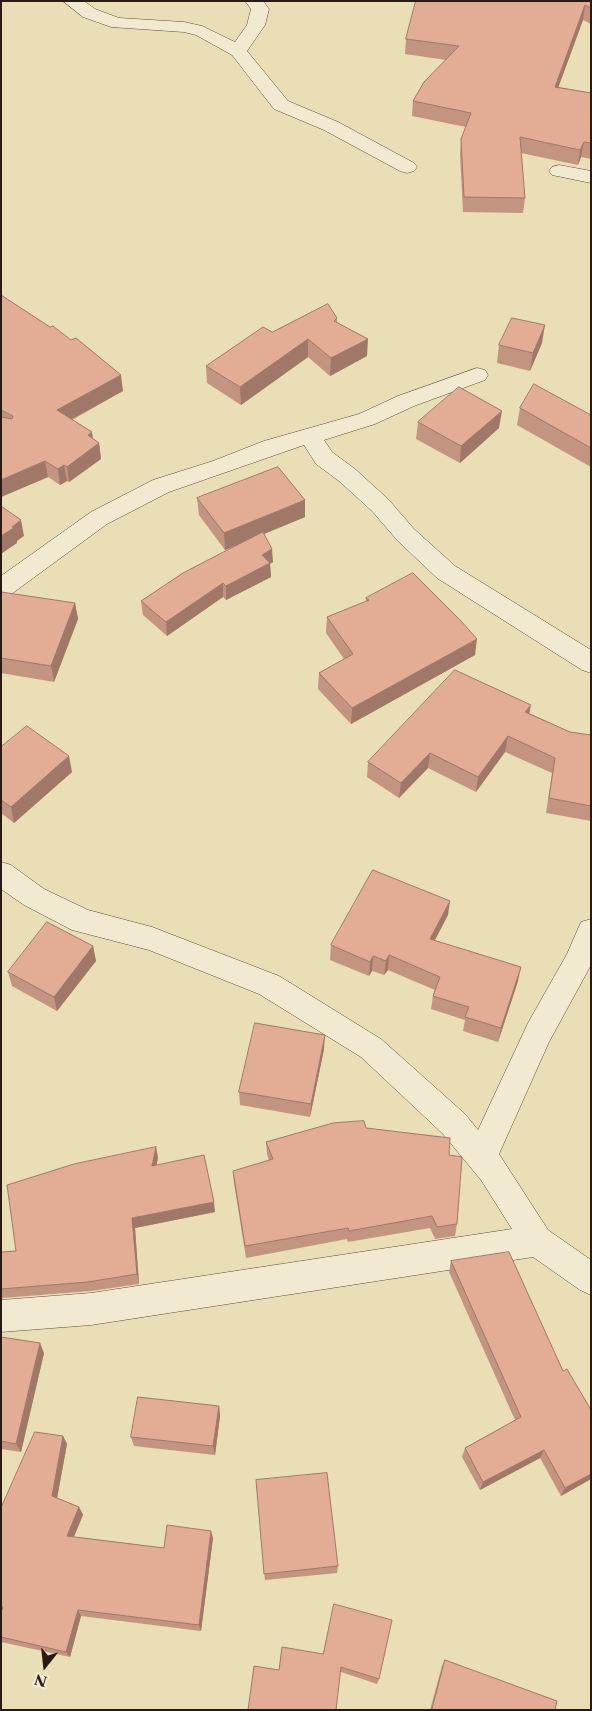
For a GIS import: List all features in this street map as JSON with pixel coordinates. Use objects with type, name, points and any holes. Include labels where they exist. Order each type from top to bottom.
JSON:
[{"type":"street","points":[[72,1],[89,14],[117,23],[184,27],[202,31],[238,51],[281,105],[331,126],[407,167]]},
{"type":"street","points":[[238,51],[256,25],[260,9],[254,1]]},
{"type":"street","points":[[559,171],[591,177]]},
{"type":"street","points":[[1,589],[99,518],[161,486],[221,467],[272,447],[367,419],[406,401],[477,375]]},
{"type":"street","points":[[310,436],[324,458],[347,475],[380,505],[406,535],[446,572],[591,663]]},
{"type":"street","points":[[1,873],[34,897],[82,921],[152,939],[269,985],[371,1048],[454,1124],[482,1157],[537,1241],[591,1279]]},
{"type":"street","points":[[482,1157],[521,1066],[560,989],[587,945],[591,931]]},
{"type":"street","points":[[1,1316],[92,1309],[537,1241]]},
{"type":"building","points":[[416,1],[591,1],[591,8],[585,5],[555,87],[591,93],[591,143],[584,142],[580,150],[520,137],[525,198],[464,197],[461,139],[471,113],[413,101],[424,82],[459,46],[406,39]]},
{"type":"building","points":[[1,295],[50,327],[53,326],[71,340],[76,338],[121,375],[57,410],[92,432],[88,435],[99,443],[67,467],[64,465],[58,469],[45,461],[1,480],[1,417],[12,419],[13,416],[1,410]]},
{"type":"building","points":[[328,304],[337,318],[334,321],[368,339],[331,358],[308,339],[240,387],[206,366],[263,327],[272,332]]},
{"type":"building","points":[[512,318],[545,325],[533,353],[499,345]]},
{"type":"building","points":[[534,384],[591,415],[591,448],[520,408]]},
{"type":"building","points":[[459,387],[502,411],[461,446],[418,422]]},
{"type":"building","points":[[278,467],[305,500],[224,533],[197,498]]},
{"type":"building","points":[[1,506],[21,520],[12,527],[14,528],[1,536]]},
{"type":"building","points":[[263,532],[272,549],[262,555],[270,563],[226,586],[223,583],[166,622],[141,601],[183,573]]},
{"type":"building","points":[[413,573],[477,639],[352,708],[319,673],[353,654],[327,617],[369,600],[366,598]]},
{"type":"building","points":[[1,592],[75,603],[51,666],[1,658]]},
{"type":"building","points":[[455,670],[531,705],[525,712],[570,732],[591,735],[591,806],[549,798],[555,758],[508,736],[478,777],[430,753],[401,783],[368,762]]},
{"type":"building","points":[[27,726],[69,756],[11,807],[1,800],[1,747]]},
{"type":"building","points":[[373,870],[450,901],[430,939],[521,967],[501,1028],[465,1017],[469,1007],[433,996],[440,977],[389,955],[386,961],[373,956],[370,962],[331,945]]},
{"type":"building","points":[[47,922],[93,946],[54,997],[8,972]]},
{"type":"building","points":[[255,1023],[325,1035],[311,1104],[239,1092]]},
{"type":"building","points":[[364,1121],[366,1128],[450,1138],[449,1155],[462,1157],[457,1224],[437,1227],[432,1216],[349,1231],[348,1228],[245,1246],[233,1171],[273,1159],[266,1142],[333,1123]]},
{"type":"building","points":[[156,1147],[152,1166],[204,1155],[214,1202],[132,1218],[137,1274],[88,1282],[1,1289],[1,1252],[16,1251],[7,1185],[74,1164]]},
{"type":"building","points":[[509,1252],[563,1371],[567,1369],[591,1410],[591,1474],[565,1488],[544,1450],[483,1482],[465,1448],[521,1417],[451,1261]]},
{"type":"building","points":[[1,1337],[40,1343],[16,1444],[1,1441]]},
{"type":"building","points":[[138,1397],[219,1406],[213,1446],[131,1437]]},
{"type":"building","points":[[35,1432],[63,1436],[52,1496],[79,1507],[67,1536],[164,1548],[167,1525],[211,1531],[199,1625],[78,1610],[66,1652],[1,1637],[1,1612],[3,1607],[1,1606],[1,1508]]},
{"type":"building","points":[[327,1473],[338,1566],[264,1574],[256,1480]]},
{"type":"building","points":[[334,1604],[392,1620],[379,1679],[341,1667],[336,1710],[248,1710],[254,1666],[279,1670],[282,1647],[323,1654]]},
{"type":"building","points":[[445,1660],[557,1701],[555,1710],[432,1710]]}]
